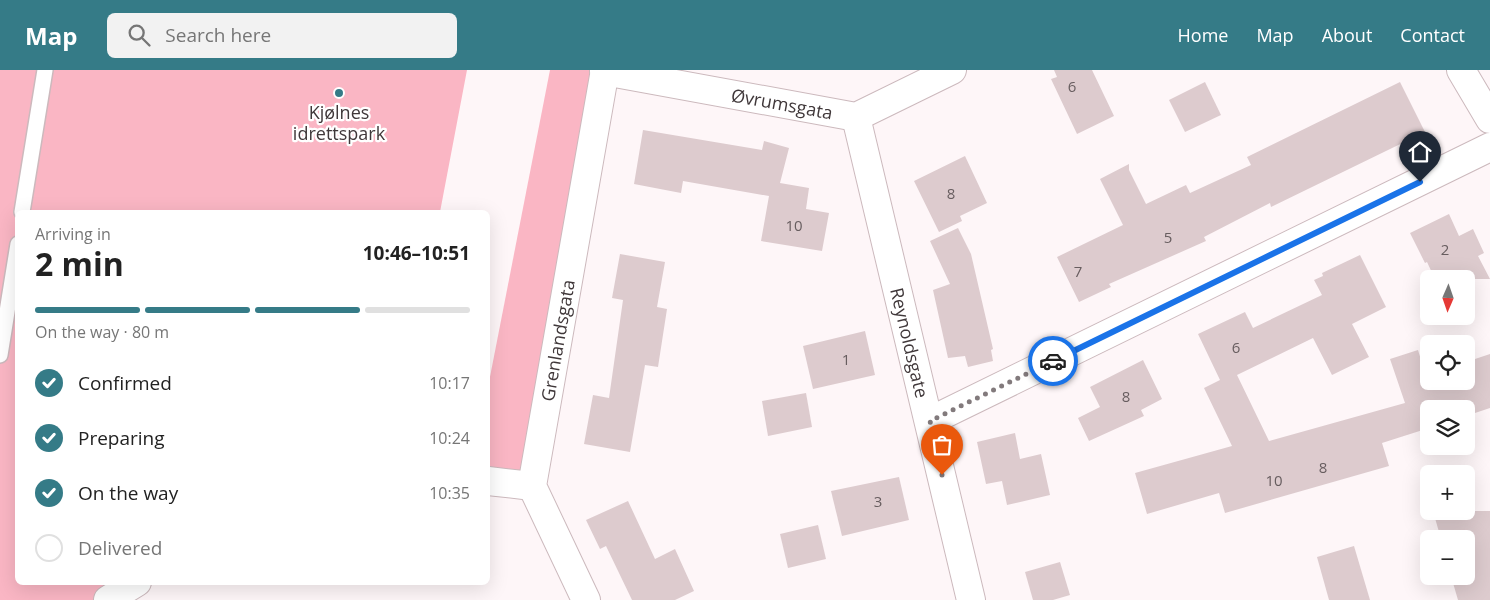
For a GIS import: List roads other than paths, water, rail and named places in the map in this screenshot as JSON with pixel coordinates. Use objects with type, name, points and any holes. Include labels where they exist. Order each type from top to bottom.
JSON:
[{"type":"street","name":"Øvrumsgata","points":[[604,70],[856,117],[952,70]]},
{"type":"street","name":"Grenlandsgata","points":[[532,486],[604,70]]},
{"type":"street","points":[[1461,70],[1490,119]]},
{"type":"street","name":"Reynoldsgate","points":[[856,117],[930,421],[971,600]]},
{"type":"street","points":[[930,421],[1490,148]]},
{"type":"street","points":[[490,481],[532,486],[586,600]]},
{"type":"street","points":[[108,600],[132,585]]},
{"type":"lane","points":[[22,210],[45,70]]},
{"type":"lane","points":[[0,355],[15,262]]},
{"type":"place","name":"Kjølnes idrettspark","points":[[339,93]]}]
